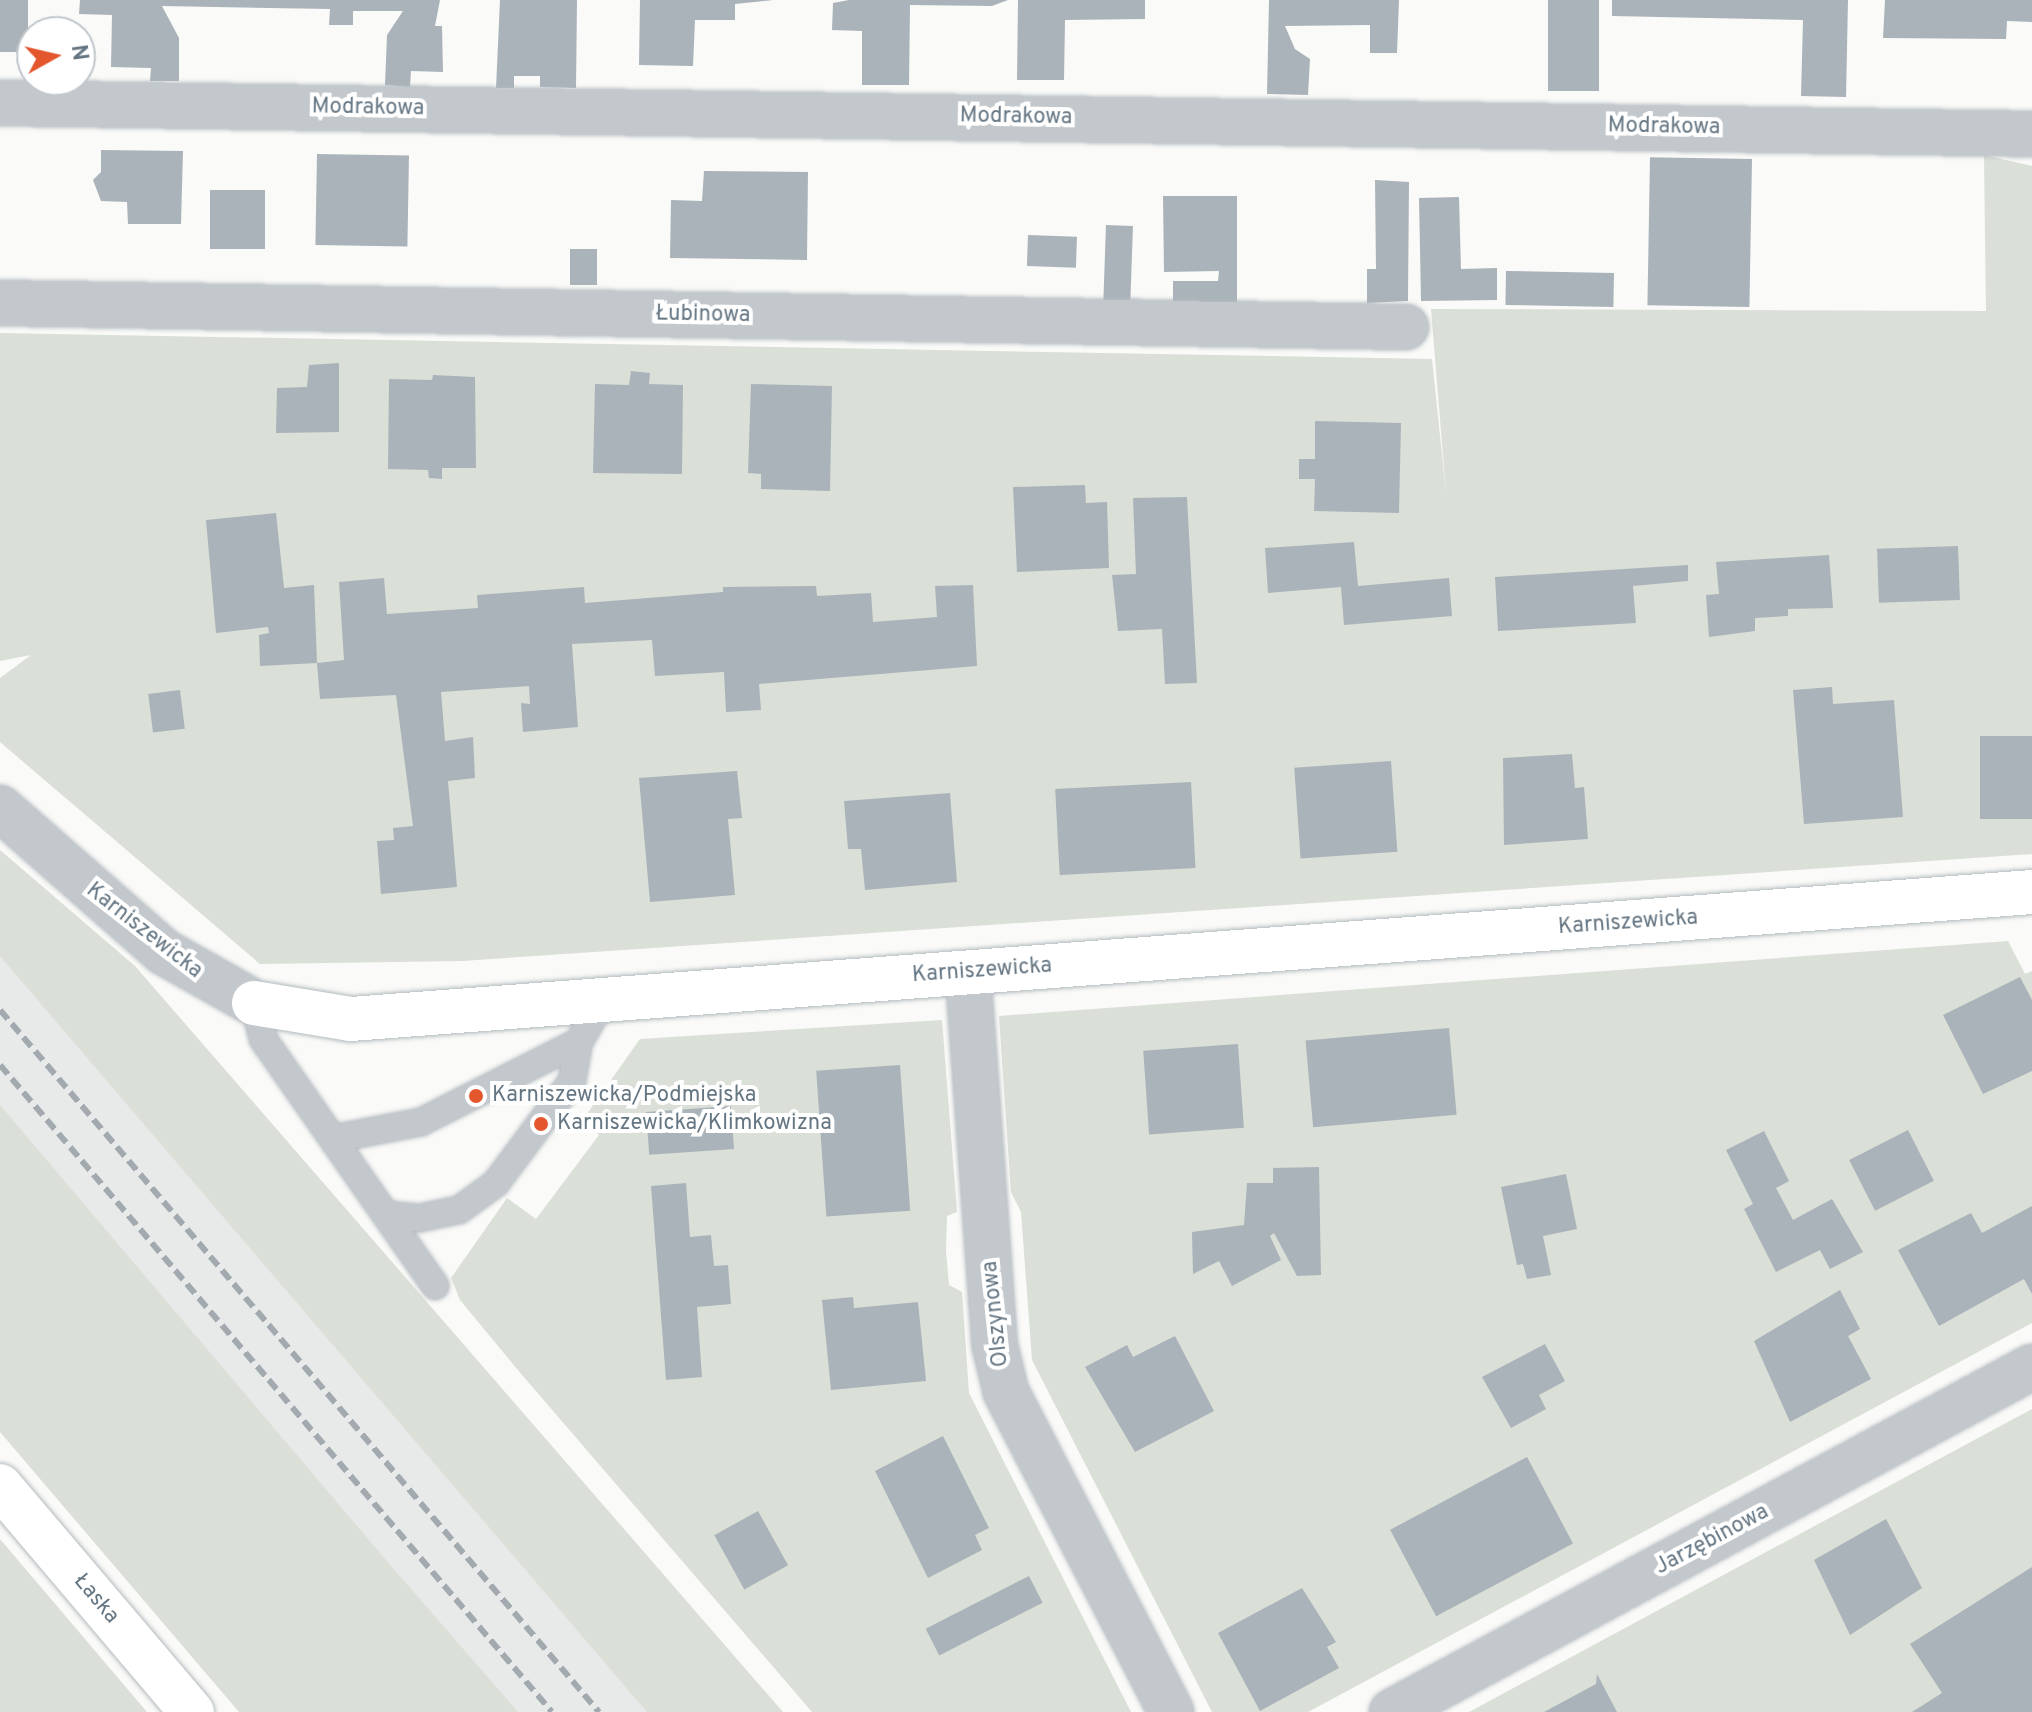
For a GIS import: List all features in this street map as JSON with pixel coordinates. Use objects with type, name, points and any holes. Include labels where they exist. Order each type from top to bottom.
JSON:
[{"type":"street","name":"Modrakowa","points":[[0,103],[2032,134]]},
{"type":"street","name":"Łubinowa","points":[[0,303],[1406,327]]},
{"type":"street","name":"Karniszewicka","points":[[0,808],[164,952],[254,1003],[351,1019],[605,997],[968,973],[2032,892]]},
{"type":"street","name":"Olszynowa","points":[[968,973],[995,1346],[1006,1392],[1171,1712]]},
{"type":"street","name":"Jarzębinowa","points":[[1392,1712],[2032,1367]]},
{"type":"street","name":"Łaska","points":[[0,1486],[192,1712]]},
{"type":"lane","points":[[389,1215],[420,1218],[459,1210],[496,1183],[572,1081],[579,1042],[605,997]]},
{"type":"lane","points":[[254,1003],[263,1039],[337,1138],[435,1286]]},
{"type":"lane","points":[[337,1138],[421,1122],[579,1042]]},
{"type":"shaded area","points":[[1984,155],[2032,166],[2032,854],[462,961],[260,964],[0,742],[0,678],[31,655],[0,661],[0,333],[1432,359],[1446,493],[1431,309],[1986,311]]},
{"type":"shaded area","points":[[0,850],[135,966],[783,1712],[647,1712],[0,956]]},
{"type":"shaded area","points":[[0,896],[700,1712],[417,1712],[0,1219]]},
{"type":"shaded area","points":[[2008,941],[2025,974],[2032,971],[2032,1323],[1308,1712],[1212,1712],[1032,1360],[1021,1212],[1011,1192],[999,1016]]},
{"type":"shaded area","points":[[942,1020],[957,1212],[947,1216],[946,1251],[949,1285],[962,1292],[969,1393],[1131,1712],[812,1712],[517,1369],[460,1300],[451,1278],[507,1198],[536,1219],[599,1135],[582,1121],[640,1039]]},
{"type":"shaded area","points":[[0,1105],[518,1712],[239,1712],[0,1432]]},
{"type":"shaded area","points":[[2032,1409],[2032,1636],[1989,1712],[1469,1712]]},
{"type":"shaded area","points":[[0,1539],[147,1712],[0,1712]]},
{"type":"building","points":[[0,0],[28,0],[28,16],[16,16],[16,52],[0,52]]},
{"type":"building","points":[[80,0],[440,0],[435,26],[442,26],[443,72],[411,71],[410,87],[385,85],[387,35],[403,11],[353,11],[353,25],[329,25],[330,9],[162,6],[179,38],[179,81],[150,81],[151,68],[111,67],[112,15],[79,14]]},
{"type":"building","points":[[500,0],[577,0],[576,88],[540,87],[540,76],[514,76],[514,88],[496,88]]},
{"type":"building","points":[[640,0],[773,0],[735,4],[735,20],[695,20],[693,66],[639,65]]},
{"type":"building","points":[[849,0],[1008,0],[992,6],[910,5],[909,85],[862,85],[862,31],[832,30],[833,3]]},
{"type":"building","points":[[1018,0],[1145,0],[1145,19],[1065,20],[1064,80],[1017,80]]},
{"type":"building","points":[[1269,0],[1399,0],[1397,53],[1370,53],[1370,25],[1285,26],[1295,49],[1310,59],[1308,95],[1267,94]]},
{"type":"building","points":[[1548,0],[1599,0],[1599,91],[1548,91]]},
{"type":"building","points":[[1612,0],[1848,0],[1846,97],[1801,96],[1803,20],[1612,16]]},
{"type":"building","points":[[1885,0],[2032,0],[2032,22],[2007,21],[2006,39],[1883,38]]},
{"type":"building","points":[[101,150],[183,151],[181,224],[128,224],[127,202],[101,201],[93,180],[101,172]]},
{"type":"building","points":[[317,154],[409,156],[407,247],[315,245]]},
{"type":"building","points":[[1650,157],[1752,159],[1749,307],[1647,305]]},
{"type":"building","points":[[704,171],[808,172],[807,260],[670,258],[671,200],[702,201]]},
{"type":"building","points":[[1375,180],[1409,182],[1408,301],[1367,303],[1367,269],[1376,269]]},
{"type":"building","points":[[210,190],[265,190],[265,249],[210,249]]},
{"type":"building","points":[[1163,196],[1237,196],[1237,302],[1173,302],[1173,281],[1218,281],[1219,271],[1164,272]]},
{"type":"building","points":[[1459,197],[1461,269],[1497,268],[1497,300],[1421,301],[1419,198]]},
{"type":"building","points":[[1106,225],[1133,226],[1130,303],[1103,302]]},
{"type":"building","points":[[1028,235],[1077,237],[1076,268],[1027,266]]},
{"type":"building","points":[[570,249],[597,249],[597,285],[570,285]]},
{"type":"building","points":[[1506,271],[1614,273],[1613,307],[1505,305]]},
{"type":"building","points":[[339,363],[339,432],[276,433],[277,388],[307,387],[309,365]]},
{"type":"building","points":[[631,371],[650,373],[649,384],[683,385],[682,474],[593,473],[595,384],[629,385]]},
{"type":"building","points":[[433,375],[475,377],[476,468],[442,468],[442,479],[429,478],[428,470],[388,469],[389,379],[432,380]]},
{"type":"building","points":[[751,384],[832,386],[830,491],[761,489],[761,474],[748,473]]},
{"type":"building","points":[[1315,421],[1401,423],[1399,513],[1314,511],[1315,479],[1299,479],[1299,459],[1315,459]]},
{"type":"building","points":[[1085,485],[1086,503],[1107,502],[1109,568],[1017,572],[1013,487]]},
{"type":"building","points":[[1187,497],[1197,683],[1165,684],[1162,629],[1118,631],[1112,575],[1136,574],[1133,498]]},
{"type":"building","points":[[276,513],[284,588],[314,585],[317,663],[260,666],[259,635],[269,633],[268,627],[216,633],[206,520]]},
{"type":"building","points":[[1354,542],[1358,586],[1449,578],[1452,616],[1344,625],[1341,587],[1268,593],[1265,548]]},
{"type":"building","points":[[1958,546],[1960,600],[1879,603],[1877,549]]},
{"type":"building","points":[[1829,555],[1833,608],[1788,609],[1788,616],[1755,618],[1755,631],[1709,637],[1706,595],[1719,594],[1716,562]]},
{"type":"building","points":[[1688,565],[1688,581],[1633,586],[1636,623],[1498,631],[1495,577]]},
{"type":"building","points":[[384,578],[387,614],[478,608],[477,595],[584,587],[585,603],[723,592],[723,587],[816,586],[817,596],[871,593],[873,622],[937,617],[935,586],[973,585],[977,666],[759,684],[761,710],[726,712],[724,672],[655,676],[652,640],[572,644],[578,727],[523,732],[521,703],[530,704],[529,686],[441,692],[445,741],[473,737],[475,778],[448,781],[457,887],[381,894],[377,841],[394,840],[393,828],[413,826],[396,695],[320,699],[317,663],[344,660],[339,582]]},
{"type":"building","points":[[1832,687],[1833,704],[1894,700],[1903,817],[1804,824],[1793,690]]},
{"type":"building","points":[[180,690],[185,729],[153,733],[148,694]]},
{"type":"building","points":[[1980,736],[2032,736],[2032,819],[1980,819]]},
{"type":"building","points":[[1572,754],[1575,788],[1584,787],[1588,839],[1504,845],[1503,758]]},
{"type":"building","points":[[1391,761],[1397,852],[1301,859],[1294,768]]},
{"type":"building","points":[[737,771],[742,818],[728,819],[735,895],[650,902],[639,778]]},
{"type":"building","points":[[1191,782],[1196,868],[1060,875],[1055,789]]},
{"type":"building","points":[[950,793],[957,882],[865,890],[861,849],[848,849],[844,801]]},
{"type":"building","points":[[2020,977],[2032,1000],[2032,1071],[1983,1094],[1943,1015]]},
{"type":"building","points":[[1449,1028],[1457,1115],[1313,1127],[1306,1041]]},
{"type":"building","points":[[1238,1044],[1244,1128],[1149,1134],[1143,1051]]},
{"type":"building","points":[[900,1065],[910,1211],[826,1217],[816,1071]]},
{"type":"building","points":[[731,1106],[734,1149],[649,1155],[646,1112]]},
{"type":"building","points":[[1908,1130],[1934,1181],[1875,1211],[1849,1160]]},
{"type":"building","points":[[1764,1131],[1789,1181],[1776,1188],[1793,1220],[1832,1199],[1863,1252],[1830,1269],[1820,1250],[1776,1272],[1744,1209],[1753,1204],[1726,1150]]},
{"type":"building","points":[[1319,1167],[1321,1275],[1297,1276],[1274,1233],[1270,1236],[1281,1260],[1232,1286],[1219,1261],[1193,1274],[1192,1232],[1244,1225],[1247,1183],[1273,1183],[1273,1168]]},
{"type":"building","points":[[1566,1174],[1577,1229],[1543,1236],[1551,1275],[1527,1279],[1523,1264],[1517,1265],[1501,1187]]},
{"type":"building","points":[[686,1183],[690,1237],[711,1235],[714,1266],[728,1265],[731,1304],[697,1307],[702,1377],[666,1380],[651,1186]]},
{"type":"building","points":[[2032,1206],[2032,1294],[2024,1279],[1939,1326],[1898,1250],[1971,1213],[1982,1233]]},
{"type":"building","points":[[1840,1290],[1860,1329],[1848,1336],[1871,1379],[1790,1422],[1754,1341]]},
{"type":"building","points":[[853,1297],[854,1308],[918,1302],[926,1381],[831,1390],[822,1300]]},
{"type":"building","points":[[1175,1336],[1214,1411],[1135,1452],[1085,1367],[1127,1345],[1133,1357]]},
{"type":"building","points":[[1545,1344],[1565,1381],[1539,1395],[1546,1409],[1511,1428],[1482,1377]]},
{"type":"building","points":[[943,1436],[989,1528],[975,1535],[982,1550],[928,1578],[875,1471]]},
{"type":"building","points":[[1527,1457],[1573,1544],[1436,1616],[1390,1530]]},
{"type":"building","points":[[758,1511],[788,1565],[744,1589],[714,1535]]},
{"type":"building","points":[[1886,1519],[1922,1588],[1850,1635],[1814,1560]]},
{"type":"building","points":[[2032,1567],[2032,1712],[1912,1712],[1942,1693],[1910,1644]]},
{"type":"building","points":[[1029,1576],[1043,1603],[939,1655],[926,1629]]},
{"type":"building","points":[[1302,1588],[1336,1642],[1327,1647],[1339,1668],[1260,1711],[1218,1633]]},
{"type":"building","points":[[1597,1674],[1617,1712],[1544,1712],[1596,1684]]},
{"type":"railway","points":[[0,1010],[599,1712]]},
{"type":"railway","points":[[0,1065],[552,1712]]},
{"type":"place","name":"Karniszewicka/Podmiejska","points":[[476,1096]]},
{"type":"place","name":"Karniszewicka/Klimkowizna","points":[[541,1124]]}]
